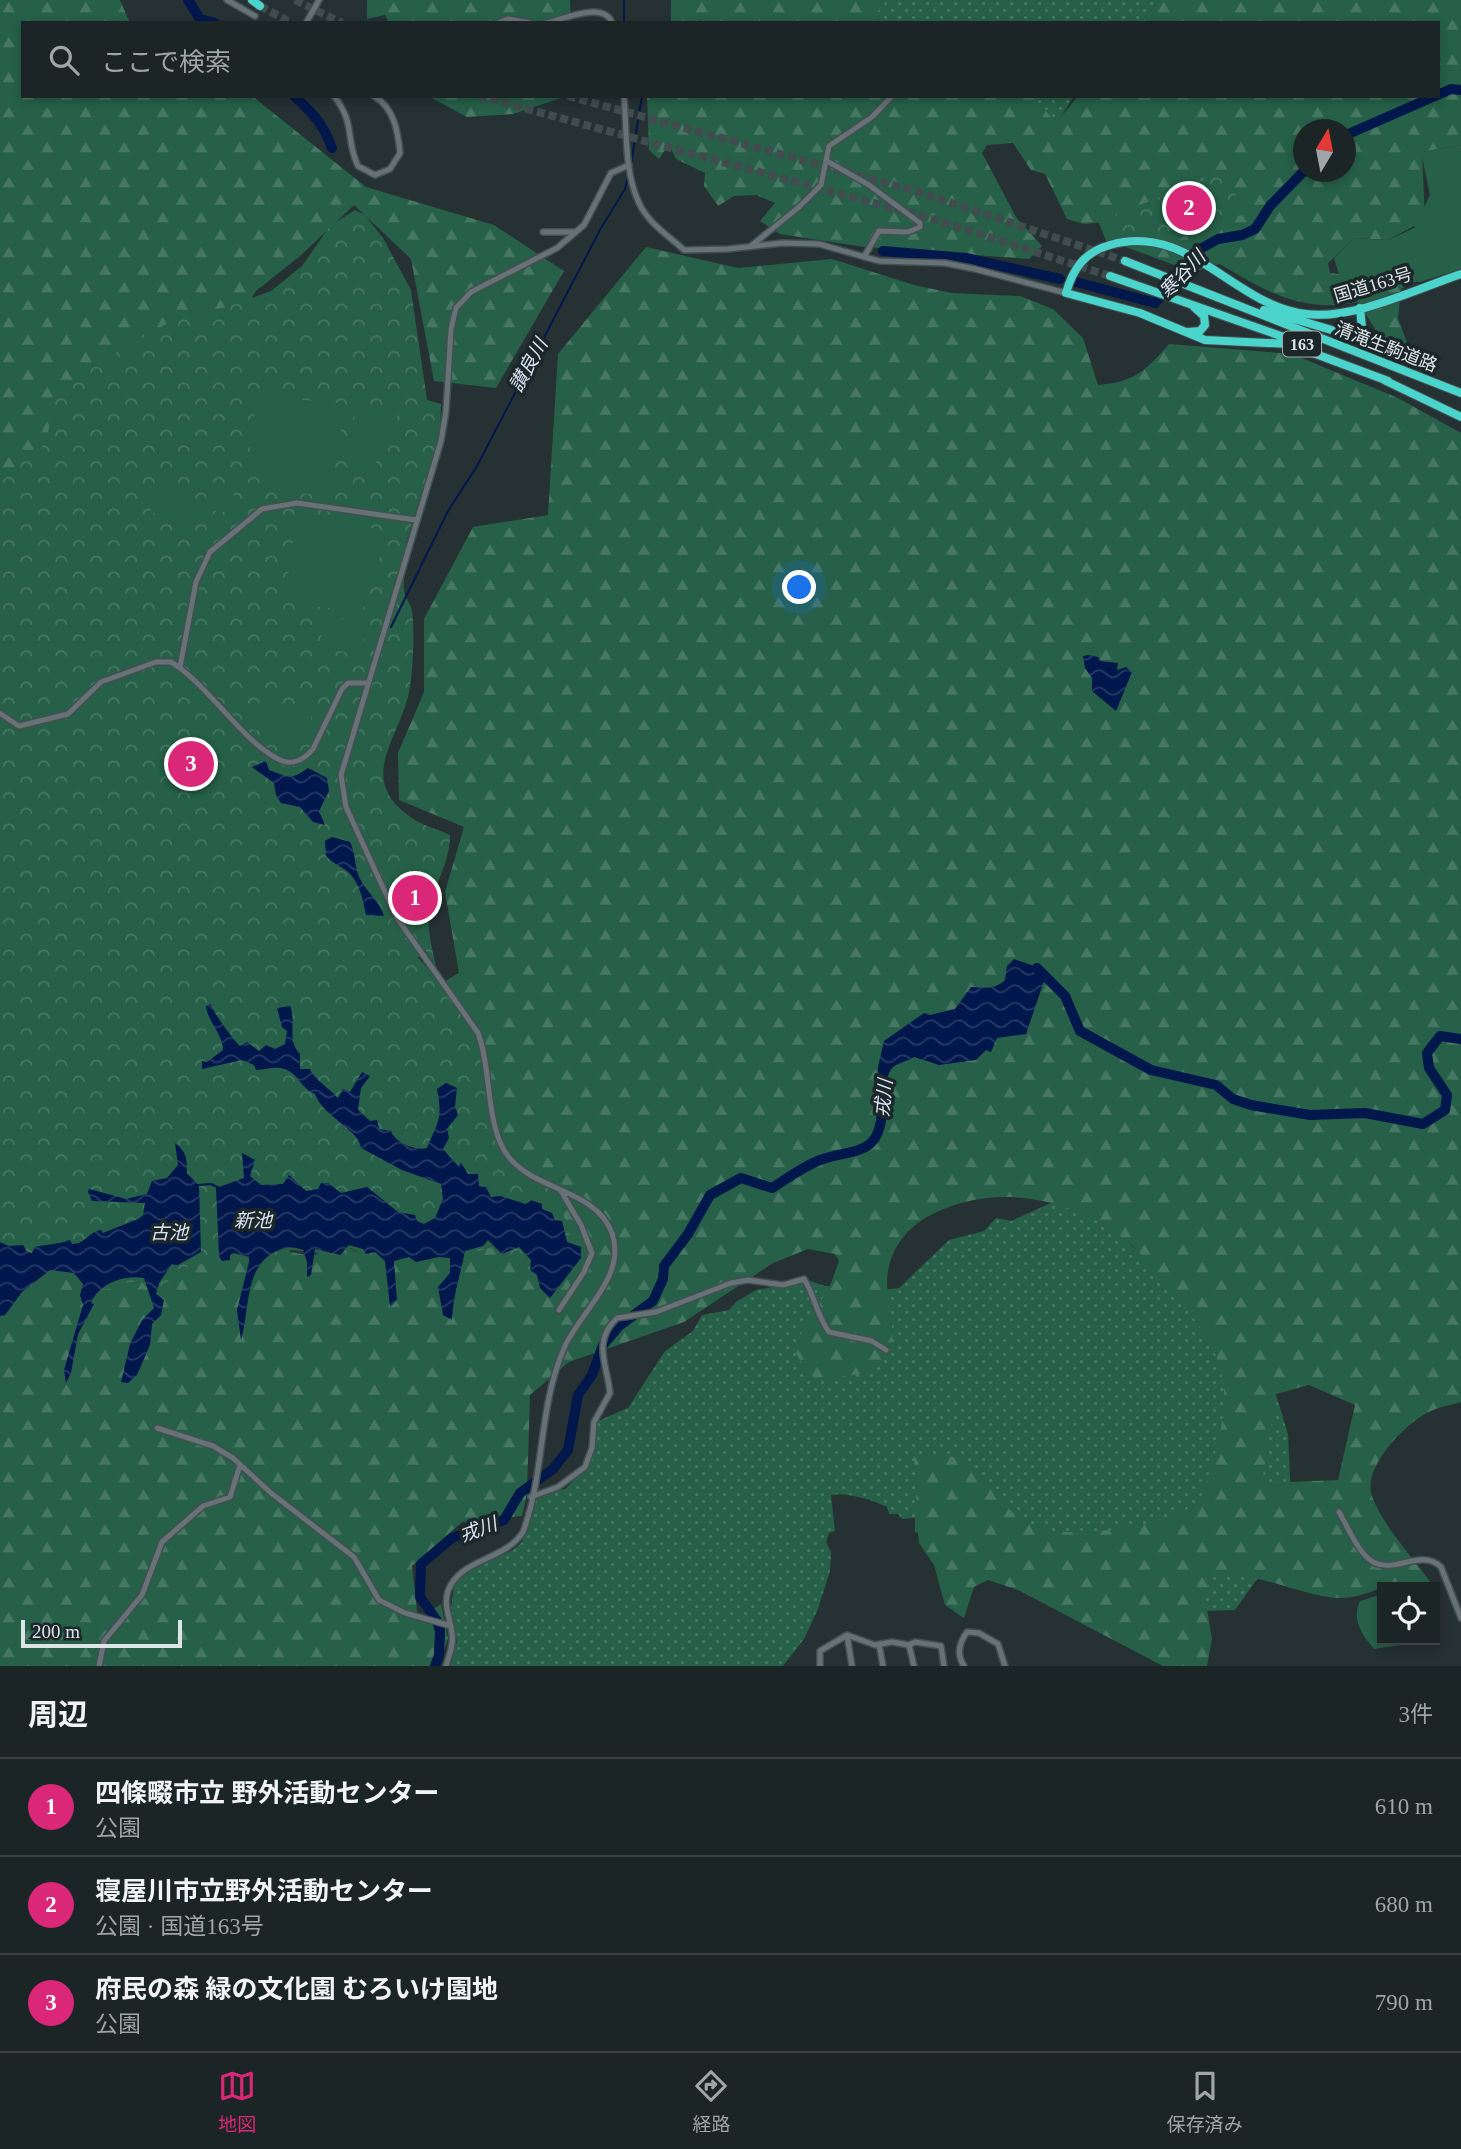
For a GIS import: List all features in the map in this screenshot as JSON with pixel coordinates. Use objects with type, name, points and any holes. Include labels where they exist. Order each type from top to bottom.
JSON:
[{"type":"highway","points":[[252,0],[260,6]]},
{"type":"highway","name":"国道163号","points":[[1066,293],[1080,262],[1101,247],[1143,241],[1182,249],[1263,300],[1292,312],[1324,315],[1360,308],[1461,274]]},
{"type":"highway","name":"清滝生駒道路","points":[[1125,261],[1461,393]]},
{"type":"highway","name":"清滝生駒道路","points":[[1110,276],[1292,340],[1461,417]]},
{"type":"highway","name":"163","points":[[1066,293],[1217,342],[1289,344],[1388,382]]},
{"type":"highway","name":"163","points":[[1164,295],[1201,312],[1206,321],[1200,331],[1172,326]]},
{"type":"highway","name":"163","points":[[1216,295],[1347,336],[1357,335],[1362,328],[1360,308]]},
{"type":"street","points":[[227,0],[255,16]]},
{"type":"street","points":[[307,21],[319,0]]},
{"type":"street","points":[[595,4],[610,16],[611,21]]},
{"type":"street","points":[[549,21],[569,8]]},
{"type":"street","points":[[335,98],[348,117],[352,152],[358,166],[375,175],[390,169],[400,153],[393,118],[386,105],[377,98]]},
{"type":"street","points":[[624,98],[629,165],[639,204],[654,224],[684,250],[783,243],[819,244],[864,257],[905,263],[945,263],[1066,293]]},
{"type":"street","points":[[750,247],[821,185],[830,146],[872,117],[890,98]]},
{"type":"street","points":[[827,161],[869,185],[920,223],[920,227],[914,231],[879,232],[864,257]]},
{"type":"street","points":[[446,1666],[453,1638],[446,1602],[453,1581],[464,1570],[515,1542],[525,1525],[547,1407],[559,1361],[576,1325],[608,1278],[614,1258],[611,1231],[590,1205],[521,1169],[502,1146],[485,1050],[478,1033],[397,918],[346,807],[341,775],[446,411],[450,330],[456,308],[471,292],[557,248],[584,225],[611,173],[629,165]]},
{"type":"street","points":[[543,232],[576,232]]},
{"type":"street","points":[[180,667],[199,573],[209,552],[253,514],[283,503],[297,503],[416,520]]},
{"type":"street","points":[[1,714],[19,726],[73,711],[97,685],[128,671],[163,661],[180,667],[252,737],[279,760],[289,762],[308,756],[348,684],[368,683]]},
{"type":"street","points":[[559,1310],[591,1260],[592,1253],[582,1226],[561,1190]]},
{"type":"street","points":[[531,1497],[558,1487],[585,1467],[592,1448],[594,1422],[610,1393],[601,1354],[604,1334],[615,1319],[656,1312],[731,1283],[748,1280],[783,1285],[804,1279],[813,1292],[818,1316],[829,1332],[872,1341],[886,1350]]},
{"type":"street","points":[[157,1428],[213,1446],[240,1465],[354,1557],[379,1600],[405,1613],[451,1626]]},
{"type":"street","points":[[99,1666],[104,1641],[142,1595],[162,1542],[203,1506],[230,1497],[240,1465]]},
{"type":"street","points":[[1339,1512],[1365,1555],[1373,1562],[1385,1565],[1419,1559],[1436,1562],[1441,1567],[1461,1618]]},
{"type":"street","points":[[964,1666],[959,1656],[960,1644],[967,1632],[973,1632],[998,1644],[1005,1666]]},
{"type":"street","points":[[847,1635],[864,1643],[892,1642],[909,1645],[915,1642],[941,1646],[944,1666]]},
{"type":"street","points":[[820,1666],[820,1651],[847,1635]]},
{"type":"street","points":[[847,1635],[852,1666]]},
{"type":"street","points":[[879,1644],[883,1666]]},
{"type":"street","points":[[909,1645],[914,1666]]},
{"type":"green space","points":[[0,0],[120,0],[129,21],[21,21],[21,98],[255,98],[366,187],[494,225],[564,271],[496,388],[434,381],[411,259],[354,205],[300,256],[256,291],[237,324],[416,998],[459,973],[445,892],[464,827],[399,800],[398,753],[424,692],[424,619],[473,527],[548,515],[558,354],[646,247],[738,268],[832,259],[914,285],[952,293],[1020,296],[1053,309],[1083,338],[1098,385],[1121,381],[1138,374],[1169,344],[1292,354],[1398,398],[1461,433],[1461,1402],[1429,1412],[1406,1428],[1378,1462],[1370,1485],[1383,1519],[1430,1582],[1377,1582],[1377,1590],[1358,1596],[1336,1598],[1245,1576],[1216,1575],[1204,1591],[1212,1639],[1207,1666],[1163,1666],[1018,1590],[988,1580],[974,1587],[964,1618],[945,1605],[934,1565],[919,1543],[914,1456],[940,1455],[958,1458],[971,1464],[1008,1508],[1038,1528],[1076,1532],[1120,1529],[1175,1516],[1202,1499],[1216,1451],[1224,1407],[1224,1386],[1219,1364],[1209,1342],[1191,1316],[1128,1242],[1091,1218],[1071,1209],[1029,1199],[986,1198],[937,1212],[912,1228],[899,1243],[887,1275],[891,1344],[881,1363],[864,1372],[814,1378],[805,1370],[793,1347],[830,1286],[839,1261],[835,1254],[808,1249],[773,1263],[684,1322],[569,1362],[530,1395],[527,1493],[522,1516],[462,1522],[412,1566],[418,1620],[441,1604],[448,1638],[439,1666],[0,1666],[0,1238],[274,1231],[290,1252],[313,1256],[338,1243],[360,1253],[552,1219],[531,1174],[500,1169],[0,596]],"holes":[[[1309,1385],[1355,1405],[1338,1480],[1262,1483],[1276,1394]]]},
{"type":"green space","points":[[367,0],[570,0],[571,21],[388,21],[385,15],[367,19]]},
{"type":"green space","points":[[671,0],[887,0],[871,21],[671,21]]},
{"type":"green space","points":[[874,0],[1160,0],[1142,21],[861,21]]},
{"type":"green space","points":[[1160,0],[1461,0],[1461,145],[1422,152],[1425,220],[1388,240],[1354,238],[1328,263],[1330,273],[1412,282],[1401,289],[1398,318],[1417,370],[1394,359],[1358,302],[1320,305],[1285,298],[1220,264],[1193,272],[1126,247],[1126,220],[1084,224],[1067,219],[1045,174],[1031,170],[1013,143],[987,145],[982,153],[1016,217],[1042,246],[1029,259],[864,247],[780,234],[760,221],[775,203],[756,195],[734,196],[718,206],[704,186],[705,173],[676,159],[669,144],[659,159],[649,150],[647,98],[1034,98],[1052,118],[1060,118],[1076,98],[1440,98],[1440,21],[1142,21]]},
{"type":"green space","points":[[432,98],[561,98],[513,114],[467,117]]},
{"type":"green space","points":[[1006,98],[1073,98],[1060,118],[1052,118]]},
{"type":"green space","points":[[1461,145],[1461,269],[1420,282],[1341,281],[1334,258],[1354,238],[1388,240],[1414,228],[1430,195],[1421,152]]},
{"type":"green space","points":[[1225,172],[1245,215],[1209,219],[1176,242],[1134,235],[1107,243],[1098,221]]},
{"type":"green space","points":[[355,210],[365,215],[383,238],[411,290],[427,400],[441,404],[440,433],[406,543],[408,555],[404,591],[411,608],[413,630],[411,678],[408,697],[384,762],[383,777],[387,792],[397,806],[415,820],[450,835],[448,853],[429,911],[436,967],[425,950],[418,958],[451,998],[478,1041],[491,1124],[502,1151],[523,1172],[558,1191],[560,1211],[569,1225],[571,1255],[548,1267],[528,1270],[525,1264],[528,1260],[518,1250],[507,1256],[500,1254],[493,1247],[430,1263],[388,1263],[373,1255],[367,1257],[351,1248],[345,1256],[293,1250],[283,1251],[272,1259],[238,1259],[234,1263],[201,1264],[174,1270],[166,1286],[146,1287],[141,1281],[137,1281],[101,1290],[87,1288],[55,1273],[25,1297],[6,1321],[0,1324],[0,475],[38,453],[47,439],[55,392],[107,358],[182,315],[227,307],[271,291],[302,266],[330,226]]},
{"type":"green space","points":[[258,396],[337,403],[344,413],[327,496],[278,488],[263,482],[255,473],[250,444]]},
{"type":"green space","points":[[357,403],[398,410],[393,440],[380,439],[375,469],[346,464]]},
{"type":"green space","points":[[208,482],[235,485],[231,513],[204,510]]},
{"type":"green space","points":[[155,485],[193,491],[189,518],[150,513]]},
{"type":"green space","points":[[299,518],[379,529],[386,538],[362,612],[305,605],[291,583],[288,563]]},
{"type":"green space","points":[[326,616],[367,624],[361,655],[319,647]]},
{"type":"green space","points":[[260,700],[312,714],[305,744],[252,729]]},
{"type":"green space","points":[[1053,1202],[1063,1202],[1116,1230],[1273,1385],[1288,1434],[1291,1496],[1265,1568],[1235,1610],[1202,1611],[915,1532],[915,1518],[902,1519],[898,1514],[889,1514],[887,1507],[874,1502],[837,1494],[831,1495],[835,1531],[829,1533],[826,1542],[831,1552],[830,1571],[818,1609],[804,1639],[783,1666],[450,1666],[457,1641],[451,1608],[454,1586],[466,1572],[513,1550],[522,1542],[537,1497],[542,1493],[565,1489],[588,1466],[598,1421],[628,1408],[665,1351],[693,1331],[702,1315],[729,1310],[736,1302],[756,1290],[804,1279],[825,1286],[880,1290],[899,1288],[949,1240],[984,1231],[996,1218],[1011,1221]]},
{"type":"green space","points":[[1377,1596],[1377,1645],[1401,1645],[1374,1649],[1359,1627],[1357,1614],[1360,1601]]},
{"type":"water","points":[[1083,656],[1098,657],[1100,661],[1118,663],[1117,670],[1126,667],[1132,672],[1116,711],[1092,691],[1092,678],[1085,668]]},
{"type":"water","points":[[266,761],[269,770],[284,776],[296,775],[308,768],[327,778],[329,791],[319,811],[325,825],[313,822],[300,807],[281,803],[274,783],[252,767]]},
{"type":"water","points":[[332,837],[350,842],[360,879],[384,916],[366,915],[360,890],[353,878],[326,856],[325,841]]},
{"type":"water","points":[[1014,959],[1037,967],[1046,975],[1026,1034],[997,1038],[991,1052],[986,1050],[976,1060],[939,1065],[914,1057],[893,1067],[887,1079],[883,1124],[877,1123],[878,1067],[884,1041],[924,1013],[930,1015],[955,1009],[971,987],[989,988],[1001,983],[1005,980],[1007,966]]},
{"type":"water","name":"新池","points":[[211,1004],[240,1046],[247,1042],[259,1051],[266,1045],[275,1049],[285,1044],[287,1031],[282,1027],[277,1008],[290,1006],[294,1043],[300,1054],[300,1069],[310,1069],[338,1098],[343,1089],[350,1092],[362,1072],[370,1076],[361,1088],[358,1110],[370,1121],[377,1120],[379,1129],[391,1131],[397,1139],[412,1147],[427,1148],[438,1120],[440,1107],[437,1089],[446,1083],[457,1088],[455,1107],[458,1115],[447,1129],[449,1138],[443,1149],[459,1167],[461,1162],[468,1174],[478,1174],[479,1186],[486,1187],[491,1197],[500,1196],[526,1204],[531,1200],[542,1204],[542,1209],[552,1213],[555,1220],[562,1221],[567,1242],[581,1247],[581,1258],[550,1298],[540,1288],[537,1275],[530,1270],[531,1260],[519,1247],[502,1254],[488,1240],[483,1246],[465,1251],[452,1320],[443,1315],[438,1287],[450,1273],[450,1258],[439,1257],[416,1262],[409,1257],[394,1261],[397,1300],[390,1307],[385,1261],[375,1252],[366,1254],[363,1249],[349,1245],[340,1255],[315,1249],[311,1275],[307,1277],[307,1262],[303,1250],[286,1248],[266,1258],[253,1277],[241,1340],[237,1310],[249,1257],[234,1253],[230,1255],[230,1260],[222,1261],[219,1256],[216,1188],[244,1178],[242,1153],[255,1160],[250,1176],[261,1185],[283,1184],[289,1175],[306,1191],[318,1189],[321,1183],[328,1183],[341,1193],[367,1187],[398,1212],[415,1215],[417,1221],[424,1224],[435,1218],[443,1199],[441,1184],[402,1170],[361,1148],[354,1135],[326,1110],[315,1094],[286,1069],[256,1070],[254,1065],[242,1060],[202,1069],[202,1061],[207,1062],[223,1050],[207,1012],[206,1006]]},
{"type":"water","name":"古池","points":[[175,1143],[186,1156],[187,1173],[199,1186],[201,1252],[176,1266],[172,1264],[159,1283],[156,1294],[164,1300],[161,1315],[152,1324],[150,1345],[137,1375],[128,1383],[121,1382],[130,1344],[142,1320],[154,1308],[144,1278],[136,1277],[113,1282],[94,1296],[91,1303],[94,1304],[78,1334],[71,1373],[66,1383],[64,1370],[83,1305],[80,1295],[83,1284],[74,1273],[50,1270],[22,1292],[5,1315],[0,1316],[0,1242],[9,1246],[23,1245],[27,1252],[32,1253],[35,1247],[70,1240],[72,1244],[77,1243],[97,1231],[101,1230],[103,1233],[138,1219],[143,1215],[145,1203],[92,1201],[89,1189],[126,1199],[147,1194],[152,1181],[167,1178],[178,1165]]},
{"type":"waterway","points":[[188,0],[200,19],[208,21]]},
{"type":"waterway","name":"讃良川","points":[[624,0],[624,21]]},
{"type":"waterway","name":"寒谷川","points":[[1440,94],[1451,89],[1461,90]]},
{"type":"waterway","points":[[296,98],[317,119],[332,148]]},
{"type":"waterway","name":"讃良川","points":[[631,164],[642,98]]},
{"type":"waterway","name":"寒谷川","points":[[1356,131],[1430,98]]},
{"type":"waterway","name":"讃良川","points":[[391,627],[448,511],[477,466],[601,228],[625,189],[628,176]]},
{"type":"waterway","name":"寒谷川","points":[[1076,282],[1155,303],[1200,249],[1218,239],[1242,235],[1255,229],[1270,206],[1293,182]]},
{"type":"waterway","name":"寒谷川","points":[[883,251],[966,258],[1060,279]]},
{"type":"waterway","name":"戎川","points":[[1037,968],[1065,996],[1080,1031],[1151,1070],[1216,1085],[1233,1099],[1251,1105],[1310,1115],[1365,1113],[1423,1124],[1445,1110],[1447,1095],[1429,1068],[1427,1053],[1440,1036],[1461,1039]]},
{"type":"waterway","name":"戎川","points":[[435,1666],[439,1655],[440,1631],[437,1621],[420,1597],[421,1564],[452,1538],[504,1520],[520,1493],[553,1469],[568,1450],[578,1395],[592,1375],[603,1345],[619,1326],[653,1301],[663,1279],[664,1266],[688,1234],[710,1195],[741,1178],[772,1188],[813,1163],[862,1149],[876,1137],[882,1112]]},
{"type":"waterway","points":[[198,1185],[211,1184],[219,1188]]},
{"type":"tunnel","points":[[295,0],[338,21]]},
{"type":"tunnel","points":[[260,6],[288,21]]},
{"type":"tunnel","points":[[486,98],[936,220],[1110,276]]},
{"type":"tunnel","points":[[575,98],[919,192],[1125,261]]},
{"type":"place","name":"寝屋川市立野外活動センター","points":[[1189,208]]},
{"type":"place","name":"府民の森 緑の文化園 むろいけ園地","points":[[191,764]]},
{"type":"place","name":"四條畷市立 野外活動センター","points":[[415,898]]}]
